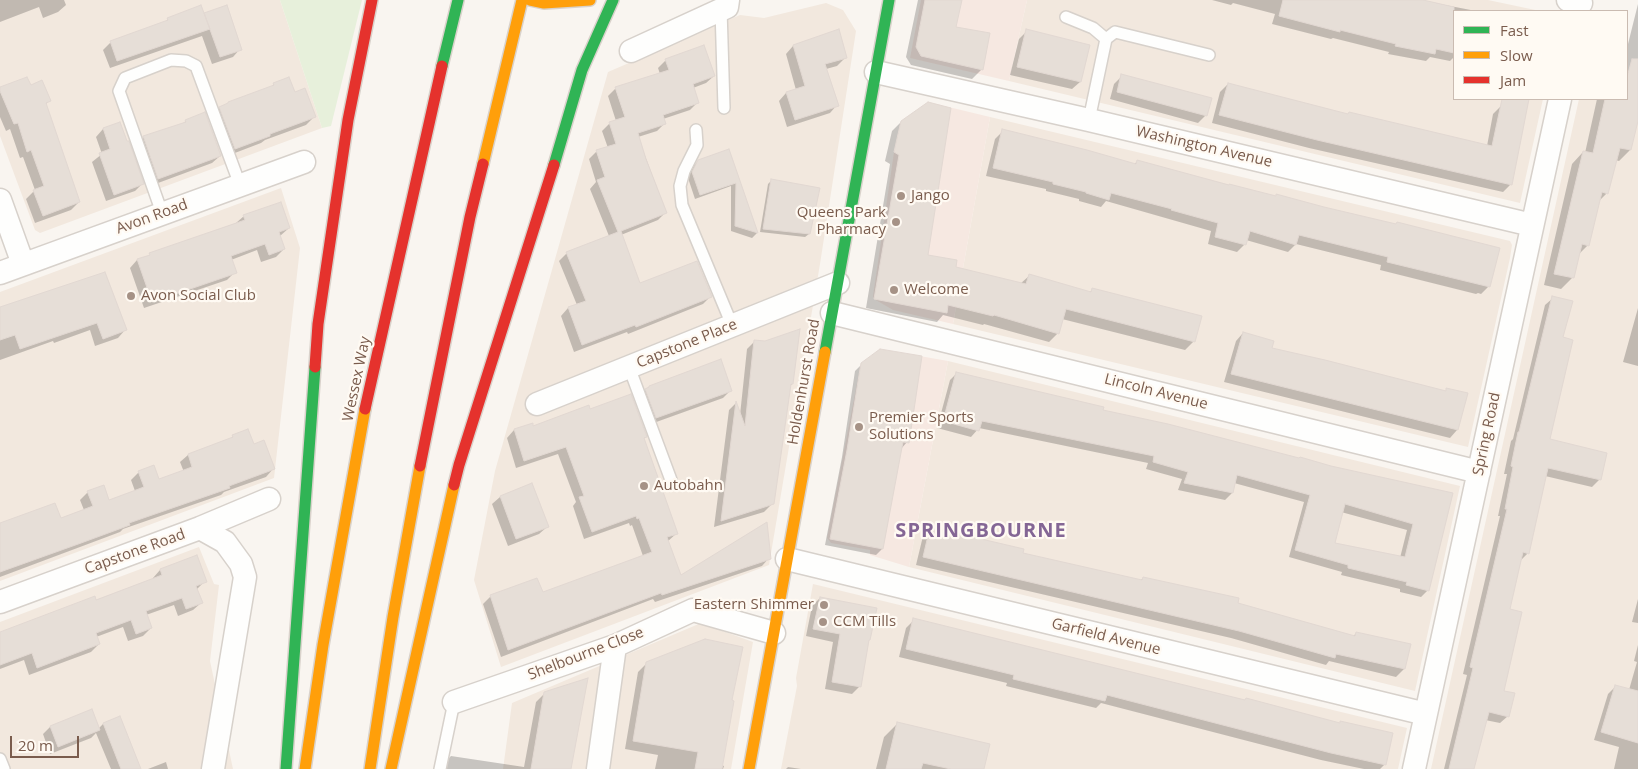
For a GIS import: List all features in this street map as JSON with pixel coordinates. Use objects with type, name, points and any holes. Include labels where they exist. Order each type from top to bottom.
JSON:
[{"type":"main road","points":[[286,769],[318,324],[348,120],[372,0]]},
{"type":"main road","name":"Wessex Way","points":[[305,769],[323,645],[365,411],[437,84],[458,0]]},
{"type":"main road","points":[[370,769],[392,617],[415,489],[470,217],[522,0]]},
{"type":"main road","points":[[530,0],[544,3],[590,0]]},
{"type":"main road","points":[[391,769],[459,465],[550,180],[582,70],[613,0]]},
{"type":"main road","name":"Holdenhurst Road","points":[[749,769],[889,0]]},
{"type":"street","points":[[631,51],[725,5]]},
{"type":"street","name":"Washington Avenue","points":[[876,72],[1090,120],[1532,225]]},
{"type":"street","name":"Spring Road","points":[[1414,769],[1560,100]]},
{"type":"street","name":"Avon Road","points":[[0,273],[304,162]]},
{"type":"street","points":[[0,200],[23,264]]},
{"type":"street","name":"Capstone Place","points":[[537,404],[838,283]]},
{"type":"street","name":"Lincoln Avenue","points":[[832,313],[1479,472]]},
{"type":"street","name":"Capstone Road","points":[[0,602],[200,528],[269,499]]},
{"type":"street","points":[[200,528],[225,542],[242,564],[245,577],[213,769]]},
{"type":"street","name":"Garfield Avenue","points":[[787,559],[1426,714]]},
{"type":"street","name":"Shelbourne Close","points":[[454,702],[615,646],[693,610],[774,634]]},
{"type":"street","points":[[598,769],[615,646]]},
{"type":"lane","points":[[724,108],[725,5]]},
{"type":"lane","points":[[1066,17],[1093,28],[1106,39]]},
{"type":"lane","points":[[1090,120],[1106,39],[1115,32],[1209,55]]},
{"type":"lane","points":[[162,213],[119,90],[125,78],[171,60],[186,61],[196,66],[240,185]]},
{"type":"lane","points":[[696,130],[697,145],[684,171],[680,186],[682,204],[732,326]]},
{"type":"lane","points":[[629,367],[670,480]]},
{"type":"lane","points":[[440,769],[454,702]]},
{"type":"lane","points":[[0,759],[4,769]]},
{"type":"shaded area","points":[[0,0],[280,0],[322,128],[40,233],[35,230],[0,136]]},
{"type":"shaded area","points":[[921,0],[1027,0],[1009,81],[910,58]]},
{"type":"shaded area","points":[[1027,0],[1488,0],[1535,10],[1453,10],[1453,100],[1543,100],[1520,203],[1009,81]]},
{"type":"shaded area","points":[[826,3],[843,10],[856,31],[820,264],[769,565],[501,667],[474,580],[495,471],[608,72],[740,15],[764,18]]},
{"type":"shaded area","points":[[1628,74],[1638,77],[1638,769],[1431,769],[1579,100],[1628,100]]},
{"type":"shaded area","points":[[928,102],[990,117],[953,324],[893,310],[874,299],[873,296],[894,152],[901,121]]},
{"type":"shaded area","points":[[990,117],[1510,241],[1512,245],[1510,258],[1468,447],[953,324]]},
{"type":"shaded area","points":[[281,188],[300,248],[274,478],[0,581],[0,292]]},
{"type":"shaded area","points":[[880,349],[948,361],[909,567],[870,555],[870,550],[831,543],[827,538],[861,363]]},
{"type":"shaded area","points":[[948,361],[1460,486],[1415,691],[909,567]]},
{"type":"shaded area","points":[[199,547],[214,584],[219,585],[210,661],[233,769],[0,769],[0,622]]},
{"type":"shaded area","points":[[813,584],[1407,728],[1398,769],[781,769],[797,686],[796,678]]},
{"type":"shaded area","points":[[701,623],[753,642],[731,769],[503,769],[512,703]]},
{"type":"green space","points":[[280,0],[362,0],[331,126],[322,128]]},
{"type":"building","points":[[925,0],[962,0],[956,27],[990,33],[983,70],[921,56],[916,47]]},
{"type":"building","points":[[1283,0],[1423,0],[1454,7],[1453,53],[1436,49],[1435,54],[1395,46],[1396,44],[1279,16]]},
{"type":"building","points":[[201,5],[210,29],[117,61],[110,41],[168,20],[167,18]]},
{"type":"building","points":[[227,5],[242,50],[220,57],[204,13]]},
{"type":"building","points":[[839,29],[847,58],[825,64],[839,106],[795,120],[786,92],[805,86],[793,45]]},
{"type":"building","points":[[1026,29],[1090,45],[1081,82],[1017,67]]},
{"type":"building","points":[[704,45],[715,76],[693,84],[699,103],[663,115],[666,124],[638,133],[667,213],[621,231],[640,283],[697,261],[712,297],[636,327],[635,325],[582,345],[568,307],[586,301],[566,252],[618,232],[597,180],[605,177],[596,150],[616,144],[609,122],[625,117],[615,87],[669,70],[665,59]]},
{"type":"building","points":[[1632,59],[1638,59],[1638,121],[1631,150],[1620,148],[1608,194],[1602,192],[1589,246],[1582,244],[1574,278],[1554,274],[1583,151],[1593,153],[1605,100],[1628,100],[1628,73]]},
{"type":"building","points":[[1121,74],[1212,98],[1207,116],[1117,92]]},
{"type":"building","points":[[27,77],[31,85],[42,80],[51,101],[46,103],[80,202],[43,216],[33,190],[44,186],[31,150],[27,152],[18,123],[14,124],[0,91],[0,87]]},
{"type":"building","points":[[289,77],[295,92],[305,88],[316,117],[235,149],[219,107]]},
{"type":"building","points":[[1228,83],[1348,114],[1349,112],[1492,146],[1502,100],[1529,100],[1512,185],[1317,140],[1219,115]]},
{"type":"building","points":[[928,102],[951,108],[928,255],[957,260],[956,267],[1026,284],[1029,274],[1091,292],[1092,288],[1202,316],[1195,342],[1066,309],[1059,334],[994,315],[948,305],[947,313],[874,299],[899,155],[894,152],[901,121]]},
{"type":"building","points":[[205,112],[221,156],[158,179],[143,136],[186,122],[185,120]]},
{"type":"building","points":[[120,122],[127,141],[129,141],[144,184],[114,195],[99,153],[110,149],[103,128]]},
{"type":"building","points":[[1002,129],[1136,164],[1137,160],[1229,185],[1276,196],[1276,194],[1396,224],[1397,222],[1500,248],[1490,287],[1387,262],[1388,257],[1299,235],[1296,245],[1250,231],[1246,245],[1215,237],[1218,223],[1172,209],[1111,193],[1109,200],[1053,184],[1053,182],[993,168]]},
{"type":"building","points":[[729,149],[758,233],[735,226],[736,183],[700,195],[692,172],[698,160]]},
{"type":"building","points":[[771,179],[820,188],[810,234],[763,229]]},
{"type":"building","points":[[281,202],[290,228],[279,232],[285,249],[269,255],[265,244],[231,256],[237,273],[152,302],[137,259],[150,255],[149,253],[245,220],[243,215]]},
{"type":"building","points":[[105,272],[127,330],[103,339],[97,323],[20,349],[15,335],[0,340],[0,307]]},
{"type":"building","points":[[1552,296],[1573,301],[1563,337],[1573,340],[1550,439],[1607,453],[1601,480],[1548,468],[1529,554],[1523,552],[1510,609],[1522,612],[1504,691],[1515,693],[1509,717],[1489,712],[1474,769],[1449,769],[1473,668],[1470,667],[1507,509],[1505,509],[1513,467],[1511,466],[1518,432]]},
{"type":"building","points":[[800,329],[774,504],[721,521],[736,401],[745,426],[754,340],[765,341]]},
{"type":"building","points":[[1243,332],[1274,341],[1272,348],[1446,391],[1446,388],[1468,393],[1458,430],[1231,374]]},
{"type":"building","points":[[880,349],[922,356],[909,443],[903,442],[883,549],[830,539],[861,363]]},
{"type":"building","points":[[721,359],[732,391],[656,418],[645,389]]},
{"type":"building","points":[[956,372],[1104,407],[1103,410],[1168,424],[1331,466],[1453,493],[1429,591],[1406,585],[1407,582],[1348,568],[1348,565],[1295,550],[1310,495],[1237,475],[1233,493],[1184,483],[1188,472],[1153,462],[1154,456],[982,421],[979,431],[943,421]],"holes":[[[1345,504],[1413,524],[1405,557],[1335,543]]]},
{"type":"building","points":[[631,394],[647,437],[644,438],[678,534],[667,537],[681,575],[767,522],[771,559],[662,595],[661,593],[508,650],[490,595],[537,578],[543,592],[652,552],[639,518],[637,519],[636,516],[592,532],[579,497],[584,496],[566,447],[524,461],[514,429],[533,423],[533,426],[589,405],[590,409]]},
{"type":"building","points":[[248,429],[254,444],[264,440],[275,469],[229,486],[230,488],[129,523],[130,525],[0,572],[0,523],[55,503],[61,518],[93,506],[87,491],[104,485],[109,500],[144,487],[138,471],[154,465],[159,479],[192,467],[188,454],[233,437],[232,435]]},
{"type":"building","points":[[532,483],[549,527],[516,539],[500,496]]},
{"type":"building","points":[[930,527],[1024,549],[1023,553],[1142,580],[1143,577],[1239,598],[1238,603],[1355,636],[1356,632],[1411,644],[1405,669],[1336,654],[1335,658],[1239,631],[923,557]]},
{"type":"building","points":[[197,555],[207,582],[196,586],[203,603],[186,609],[182,598],[146,611],[152,628],[136,634],[131,620],[96,633],[100,644],[37,668],[32,653],[0,665],[0,632],[95,596],[96,600],[162,575],[160,569]]},
{"type":"building","points":[[820,597],[877,608],[861,687],[832,682],[840,634],[813,629]]},
{"type":"building","points":[[913,618],[1245,700],[1246,698],[1340,723],[1340,721],[1393,733],[1386,765],[1331,753],[1107,695],[1105,701],[1013,679],[1014,675],[906,649]]},
{"type":"building","points":[[705,639],[743,647],[732,700],[734,701],[722,769],[695,769],[698,752],[633,741],[646,662]]},
{"type":"building","points":[[588,678],[571,769],[531,769],[544,692]]},
{"type":"building","points":[[1615,685],[1638,691],[1638,743],[1601,732]]},
{"type":"building","points":[[92,709],[100,730],[58,747],[50,726]]},
{"type":"building","points":[[120,716],[141,769],[121,769],[103,723]]},
{"type":"building","points":[[897,722],[990,744],[984,769],[951,769],[923,763],[921,769],[886,769]]},
{"type":"traffic: fast","points":[[442,66],[458,0]]},
{"type":"traffic: fast","points":[[554,165],[582,70],[613,0]]},
{"type":"traffic: fast","points":[[825,352],[889,0]]},
{"type":"traffic: fast","points":[[286,769],[315,367]]},
{"type":"traffic: slow","points":[[483,164],[522,0]]},
{"type":"traffic: slow","points":[[530,0],[544,3],[590,0]]},
{"type":"traffic: slow","points":[[749,769],[825,352]]},
{"type":"traffic: slow","points":[[305,769],[323,645],[365,409]]},
{"type":"traffic: slow","points":[[370,769],[393,617],[420,466]]},
{"type":"traffic: slow","points":[[391,769],[454,485]]},
{"type":"traffic: jam","points":[[315,367],[318,324],[348,120],[372,0]]},
{"type":"traffic: jam","points":[[365,409],[442,66]]},
{"type":"traffic: jam","points":[[420,466],[470,217],[483,164]]},
{"type":"traffic: jam","points":[[454,485],[554,165]]},
{"type":"place","name":"Jango","points":[[901,196]]},
{"type":"place","name":"Queens Park Pharmacy","points":[[896,222]]},
{"type":"place","name":"Welcome","points":[[894,290]]},
{"type":"place","name":"Avon Social Club","points":[[131,296]]},
{"type":"place","name":"Premier Sports Solutions","points":[[859,427]]},
{"type":"place","name":"Autobahn","points":[[644,486]]},
{"type":"place","name":"Eastern Shimmer","points":[[824,605]]},
{"type":"place","name":"CCM Tills","points":[[823,622]]},
{"type":"district","name":"SPRINGBOURNE","points":[[981,531]]}]
